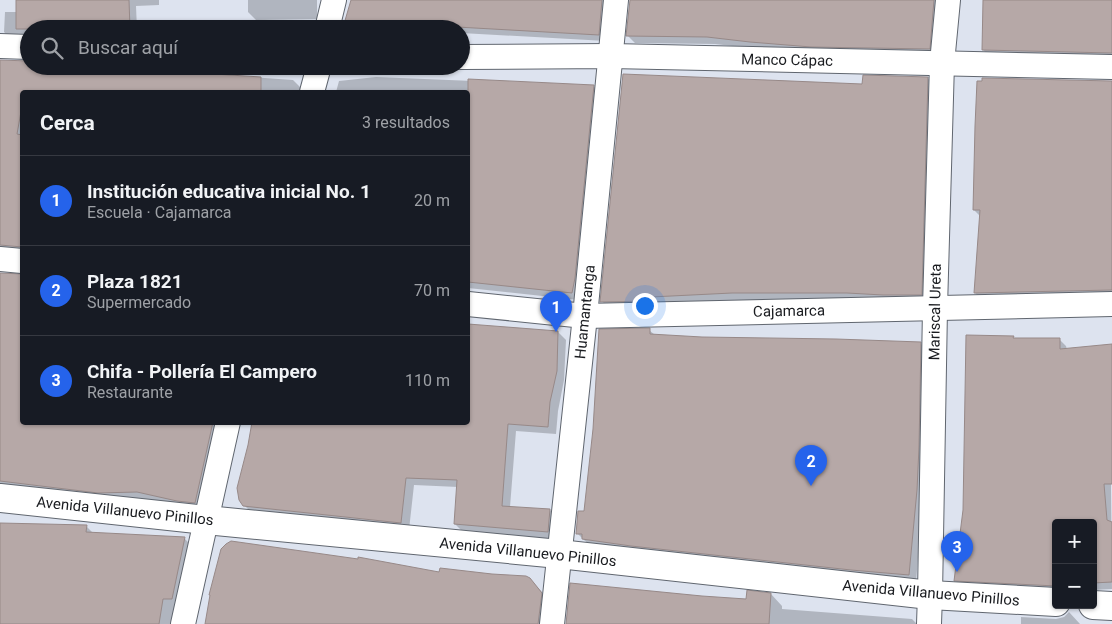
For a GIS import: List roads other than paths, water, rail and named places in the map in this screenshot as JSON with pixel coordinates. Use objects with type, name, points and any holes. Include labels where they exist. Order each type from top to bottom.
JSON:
[{"type":"street","points":[[330,20],[334,0]]},
{"type":"street","name":"Huamantanga","points":[[552,624],[616,0]]},
{"type":"street","name":"Mariscal Ureta","points":[[929,624],[942,63],[948,0]]},
{"type":"street","points":[[0,46],[20,47]]},
{"type":"street","name":"Manco Cápac","points":[[470,57],[611,56],[1112,67]]},
{"type":"street","points":[[313,90],[317,75]]},
{"type":"street","points":[[0,259],[20,261]]},
{"type":"street","name":"Cajamarca","points":[[470,304],[585,316],[1112,304]]},
{"type":"street","points":[[183,624],[227,425]]},
{"type":"street","name":"Avenida Villanuevo Pinillos","points":[[0,498],[559,554],[930,595],[1052,602]]},
{"type":"street","points":[[1097,604],[1112,606]]},
{"type":"place","name":"Institución educativa inicial No. 1","points":[[556,332]]},
{"type":"place","name":"Plaza 1821","points":[[811,486]]},
{"type":"place","name":"Chifa - Pollería El Campero","points":[[957,572]]}]
